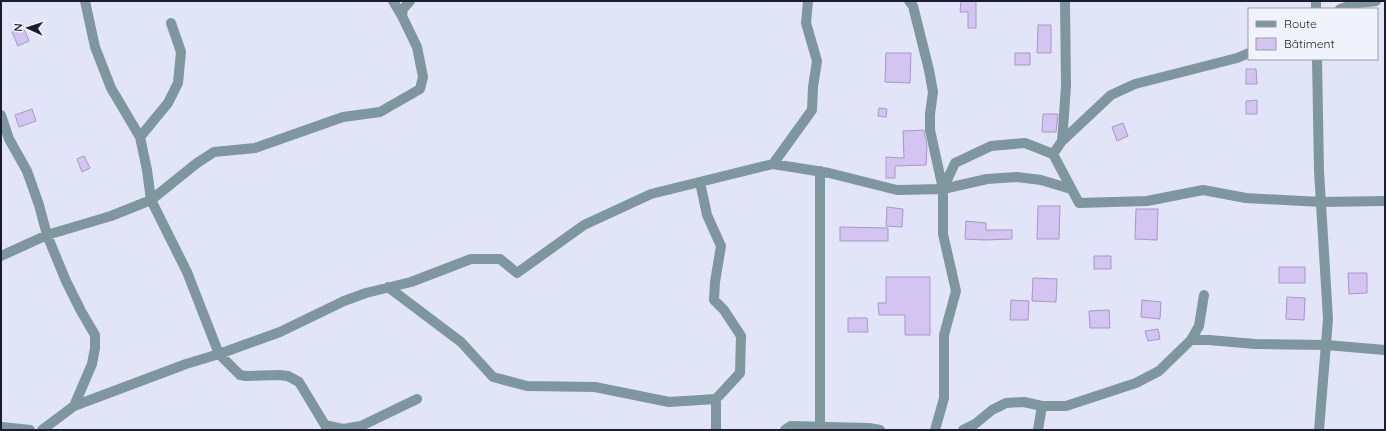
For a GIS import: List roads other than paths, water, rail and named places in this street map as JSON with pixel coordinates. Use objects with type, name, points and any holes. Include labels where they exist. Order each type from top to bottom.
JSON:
[{"type":"street","points":[[85,1],[95,47],[111,88],[140,137],[147,170],[151,200],[187,272],[219,354],[240,375],[288,376],[299,382],[326,428],[343,429],[361,426],[417,400]]},
{"type":"street","points":[[1,256],[47,235],[111,216],[151,200],[197,163],[214,152],[255,148],[343,117],[380,112],[420,89],[423,77],[417,47],[393,1]]},
{"type":"street","points":[[402,16],[403,9],[410,1]]},
{"type":"street","points":[[773,164],[812,110],[813,87],[817,61],[806,23],[808,1]]},
{"type":"street","points":[[909,1],[913,6],[929,70],[932,92],[930,130],[943,189],[943,234],[956,291],[944,335],[944,398],[935,430]]},
{"type":"street","points":[[1062,140],[1066,86],[1065,1]]},
{"type":"street","points":[[1343,8],[1359,3],[1376,1]]},
{"type":"street","points":[[140,137],[168,103],[178,83],[181,52],[171,23]]},
{"type":"street","points":[[1053,154],[1062,140],[1111,95],[1135,84],[1237,58],[1248,53]]},
{"type":"street","points":[[1317,60],[1319,171],[1328,319],[1319,430]]},
{"type":"street","points":[[1,115],[9,138],[27,171],[39,205],[47,235],[66,281],[95,335],[95,348],[92,364],[74,406]]},
{"type":"street","points":[[943,189],[955,163],[991,146],[1025,143],[1053,154],[1079,203],[1147,201],[1204,190],[1246,198],[1321,202],[1385,201]]},
{"type":"street","points":[[42,430],[74,406],[186,364],[280,332],[366,292],[411,282],[471,259],[500,259],[517,273],[584,225],[651,194],[773,164],[820,172],[897,190],[943,189],[987,179],[1017,177],[1041,180],[1072,189]]},
{"type":"street","points":[[819,428],[820,172]]},
{"type":"street","points":[[700,182],[707,215],[721,246],[715,282],[714,300],[724,310],[741,336],[740,373],[716,399],[716,430]]},
{"type":"street","points":[[388,287],[461,342],[493,377],[527,386],[595,387],[670,402],[716,399]]},
{"type":"street","points":[[964,430],[975,424],[992,410],[1006,403],[1024,402],[1042,406],[1066,406],[1136,384],[1158,371],[1191,340],[1199,326],[1204,295]]},
{"type":"street","points":[[1191,340],[1255,344],[1326,345],[1385,350]]},
{"type":"street","points":[[1038,430],[1042,406]]},
{"type":"street","points":[[785,430],[791,426],[819,428],[869,428],[880,430]]},
{"type":"street","points":[[2,427],[30,430]]}]
